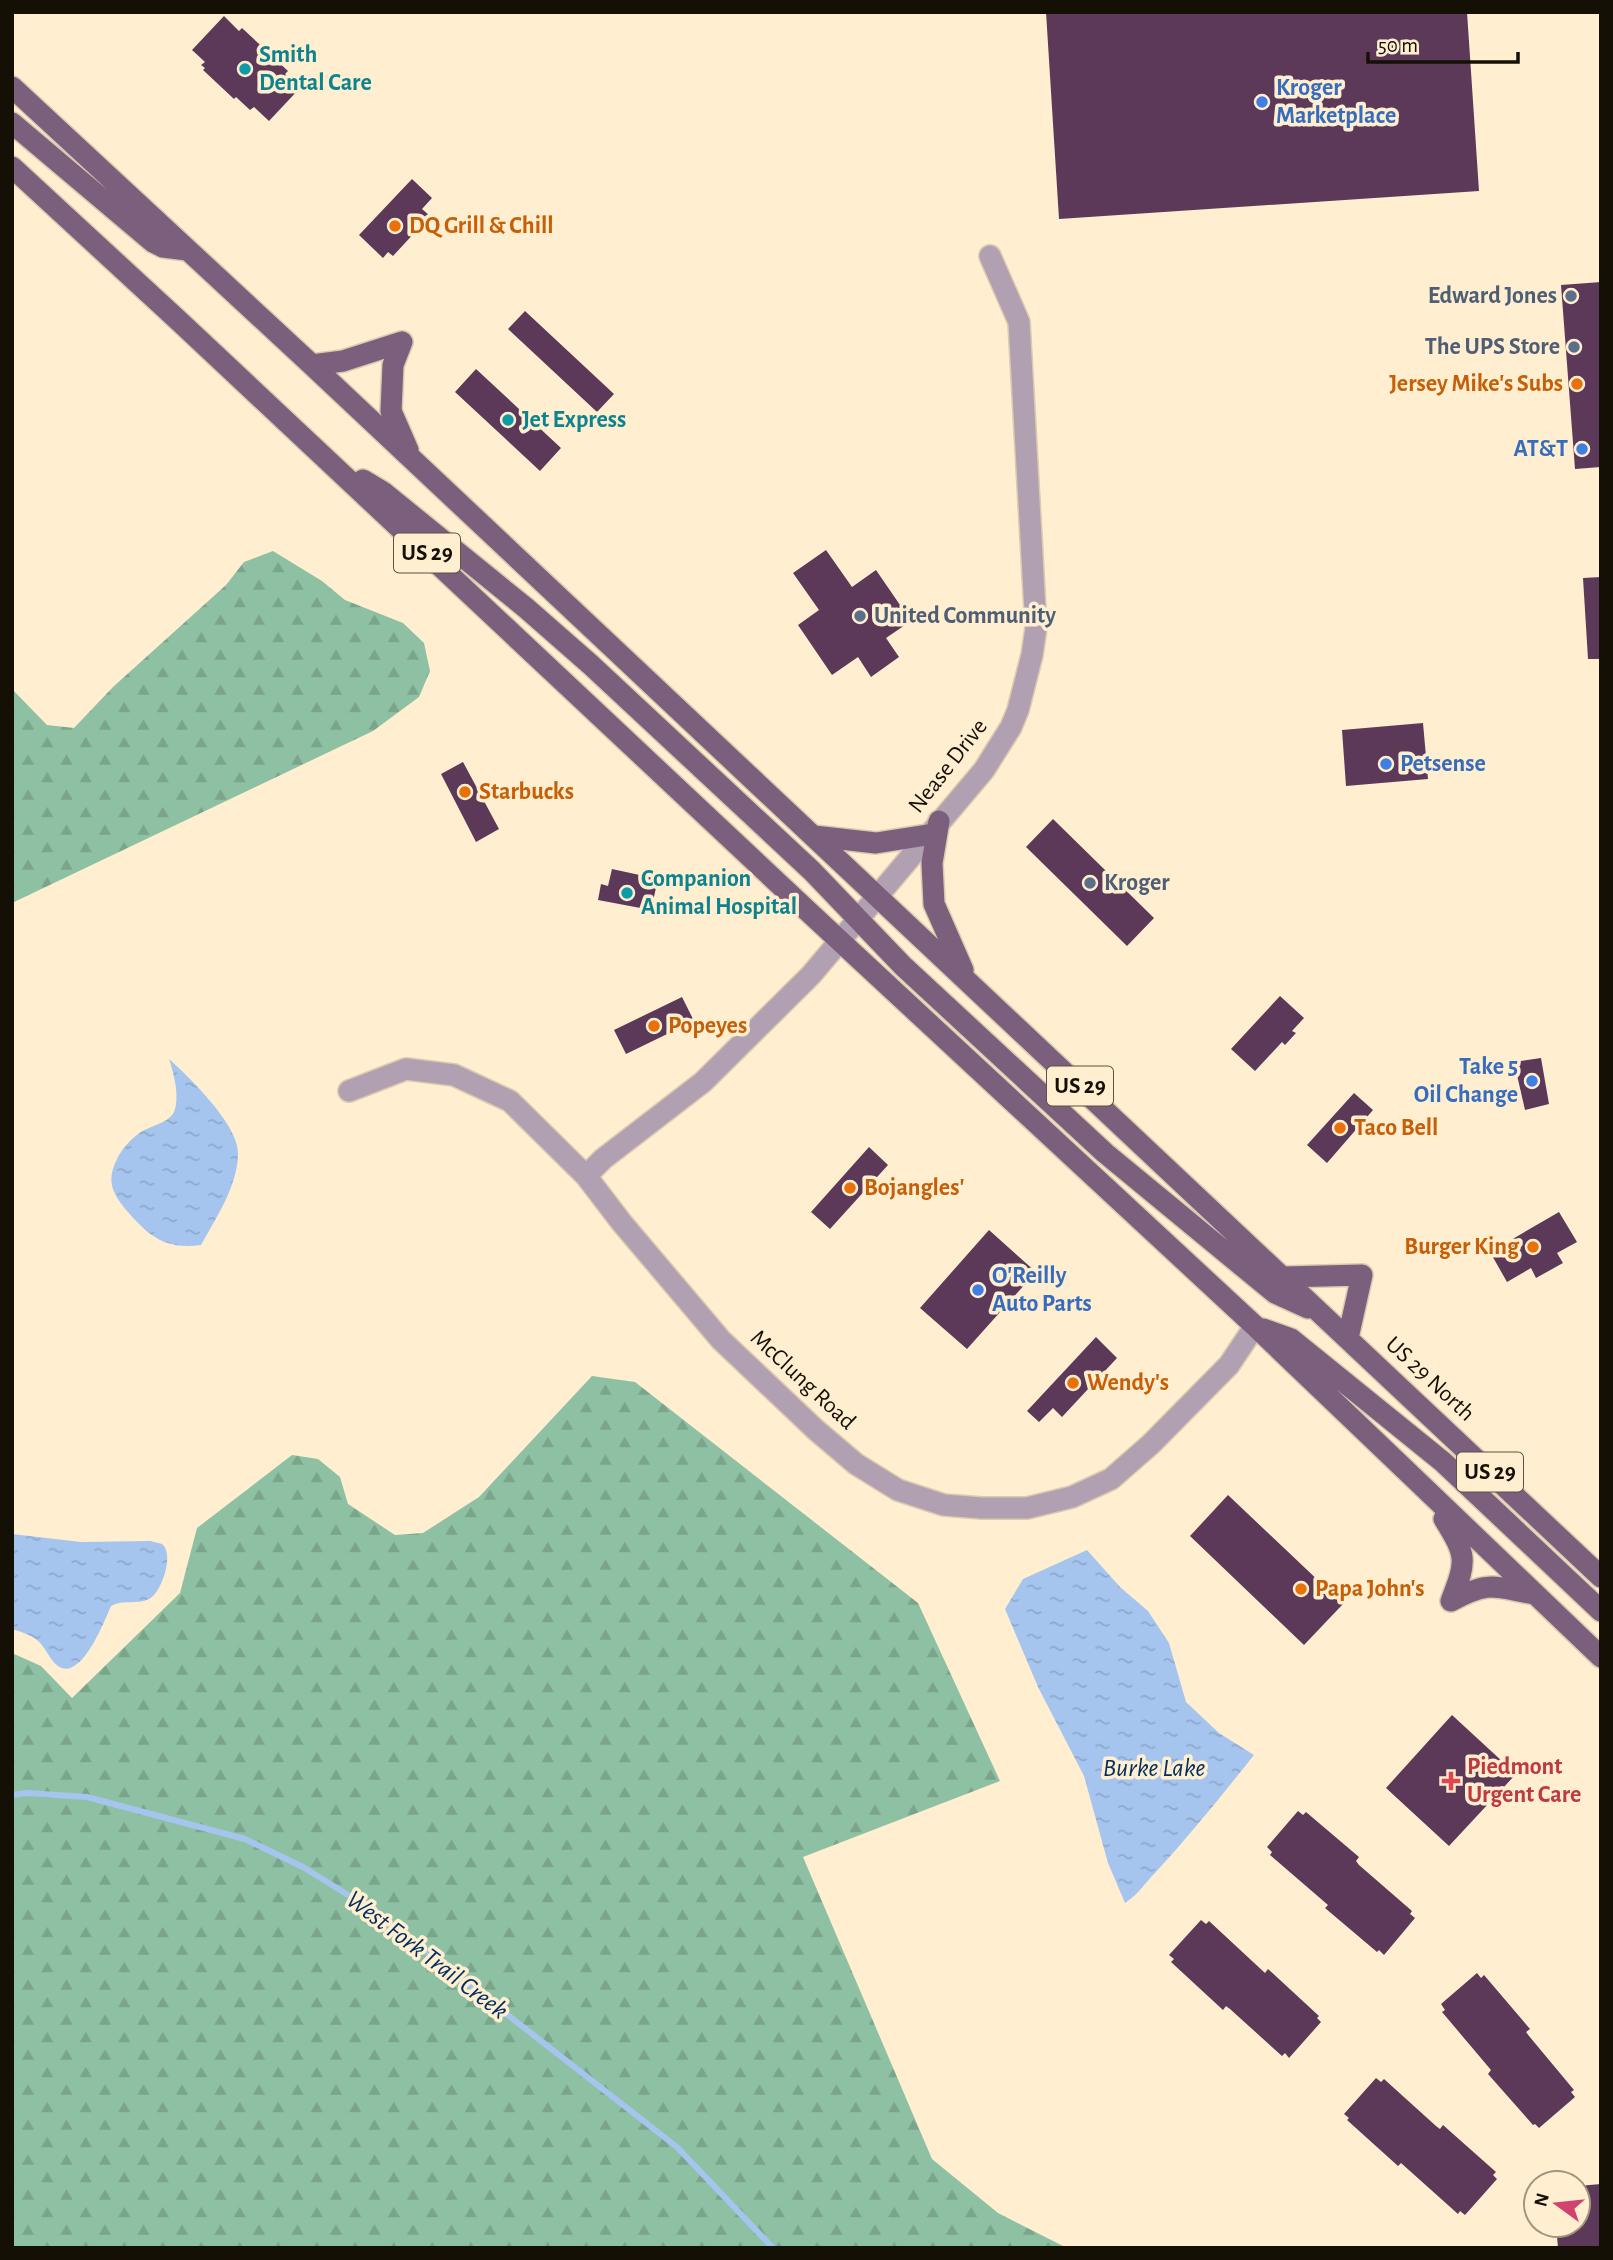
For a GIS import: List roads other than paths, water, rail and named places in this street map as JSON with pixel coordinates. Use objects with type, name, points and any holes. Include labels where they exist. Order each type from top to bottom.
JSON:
[{"type":"main road","name":"US 29","points":[[12,87],[412,458],[1284,1277]]},
{"type":"main road","points":[[12,123],[153,242],[163,247],[187,250]]},
{"type":"main road","name":"US 29","points":[[12,167],[1255,1325],[1601,1657]]},
{"type":"main road","points":[[312,365],[343,361],[402,342],[393,365],[391,411],[412,458]]},
{"type":"main road","points":[[323,456],[383,492],[544,624],[802,862],[914,975],[1105,1153],[1164,1204],[1275,1293],[1325,1317]]},
{"type":"main road","points":[[814,836],[876,843],[933,828],[934,904],[952,949],[971,984]]},
{"type":"main road","points":[[1284,1277],[1362,1275],[1348,1338]]},
{"type":"main road","name":"US 29 North","points":[[1284,1277],[1601,1577]]},
{"type":"main road","points":[[1255,1325],[1291,1339],[1443,1462],[1601,1611]]},
{"type":"main road","points":[[1428,1493],[1461,1546],[1462,1571],[1451,1601],[1472,1590],[1490,1585],[1535,1594]]},
{"type":"street","name":"Nease Drive","points":[[586,1176],[603,1159],[703,1082],[811,975],[984,770],[1011,727],[1032,655],[1036,628],[1019,322],[990,257]]},
{"type":"street","name":"McClung Road","points":[[349,1091],[406,1069],[454,1075],[510,1101],[586,1176],[721,1340],[817,1430],[856,1464],[898,1490],[944,1505],[1027,1508],[1072,1497],[1111,1479],[1160,1435],[1220,1373],[1255,1325]]},
{"type":"water","points":[[169,1059],[212,1103],[231,1130],[236,1143],[238,1155],[234,1179],[225,1202],[201,1245],[177,1245],[151,1234],[127,1211],[112,1186],[114,1167],[126,1145],[142,1131],[167,1119],[174,1112],[176,1093]]},
{"type":"water","points":[[12,1534],[81,1542],[151,1541],[162,1544],[166,1549],[165,1573],[154,1596],[140,1602],[111,1606],[90,1648],[75,1666],[67,1669],[58,1666],[35,1639],[12,1629]]},
{"type":"water","name":"Burke Lake","points":[[1087,1550],[1120,1587],[1148,1611],[1169,1643],[1186,1702],[1219,1733],[1254,1755],[1181,1844],[1125,1903],[1108,1863],[1084,1776],[1038,1687],[1005,1609],[1023,1579]]},
{"type":"waterway","name":"West Fork Trail Creek","points":[[12,1795],[27,1793],[87,1797],[245,1839],[303,1867],[377,1913],[677,2147],[773,2248]]},
{"type":"place","name":"Smith Dental Care","points":[[245,69]]},
{"type":"place","name":"Kroger Marketplace","points":[[1262,102]]},
{"type":"place","name":"DQ Grill & Chill","points":[[395,226]]},
{"type":"place","name":"Edward Jones","points":[[1571,296]]},
{"type":"place","name":"The UPS Store","points":[[1574,347]]},
{"type":"place","name":"Jersey Mike's Subs","points":[[1577,384]]},
{"type":"place","name":"Jet Express","points":[[508,420]]},
{"type":"place","name":"AT&T","points":[[1582,449]]},
{"type":"place","name":"United Community","points":[[860,616]]},
{"type":"place","name":"Petsense","points":[[1386,764]]},
{"type":"place","name":"Starbucks","points":[[465,792]]},
{"type":"place","name":"Kroger","points":[[1090,883]]},
{"type":"place","name":"Companion Animal Hospital","points":[[627,893]]},
{"type":"place","name":"Popeyes","points":[[654,1026]]},
{"type":"place","name":"Take 5 Oil Change","points":[[1532,1081]]},
{"type":"place","name":"Taco Bell","points":[[1340,1128]]},
{"type":"place","name":"Bojangles'","points":[[850,1188]]},
{"type":"place","name":"Burger King","points":[[1533,1247]]},
{"type":"place","name":"O'Reilly Auto Parts","points":[[978,1290]]},
{"type":"place","name":"Wendy's","points":[[1073,1383]]},
{"type":"place","name":"Papa John's","points":[[1301,1589]]},
{"type":"place","name":"Piedmont Urgent Care","points":[[1451,1781]]}]
